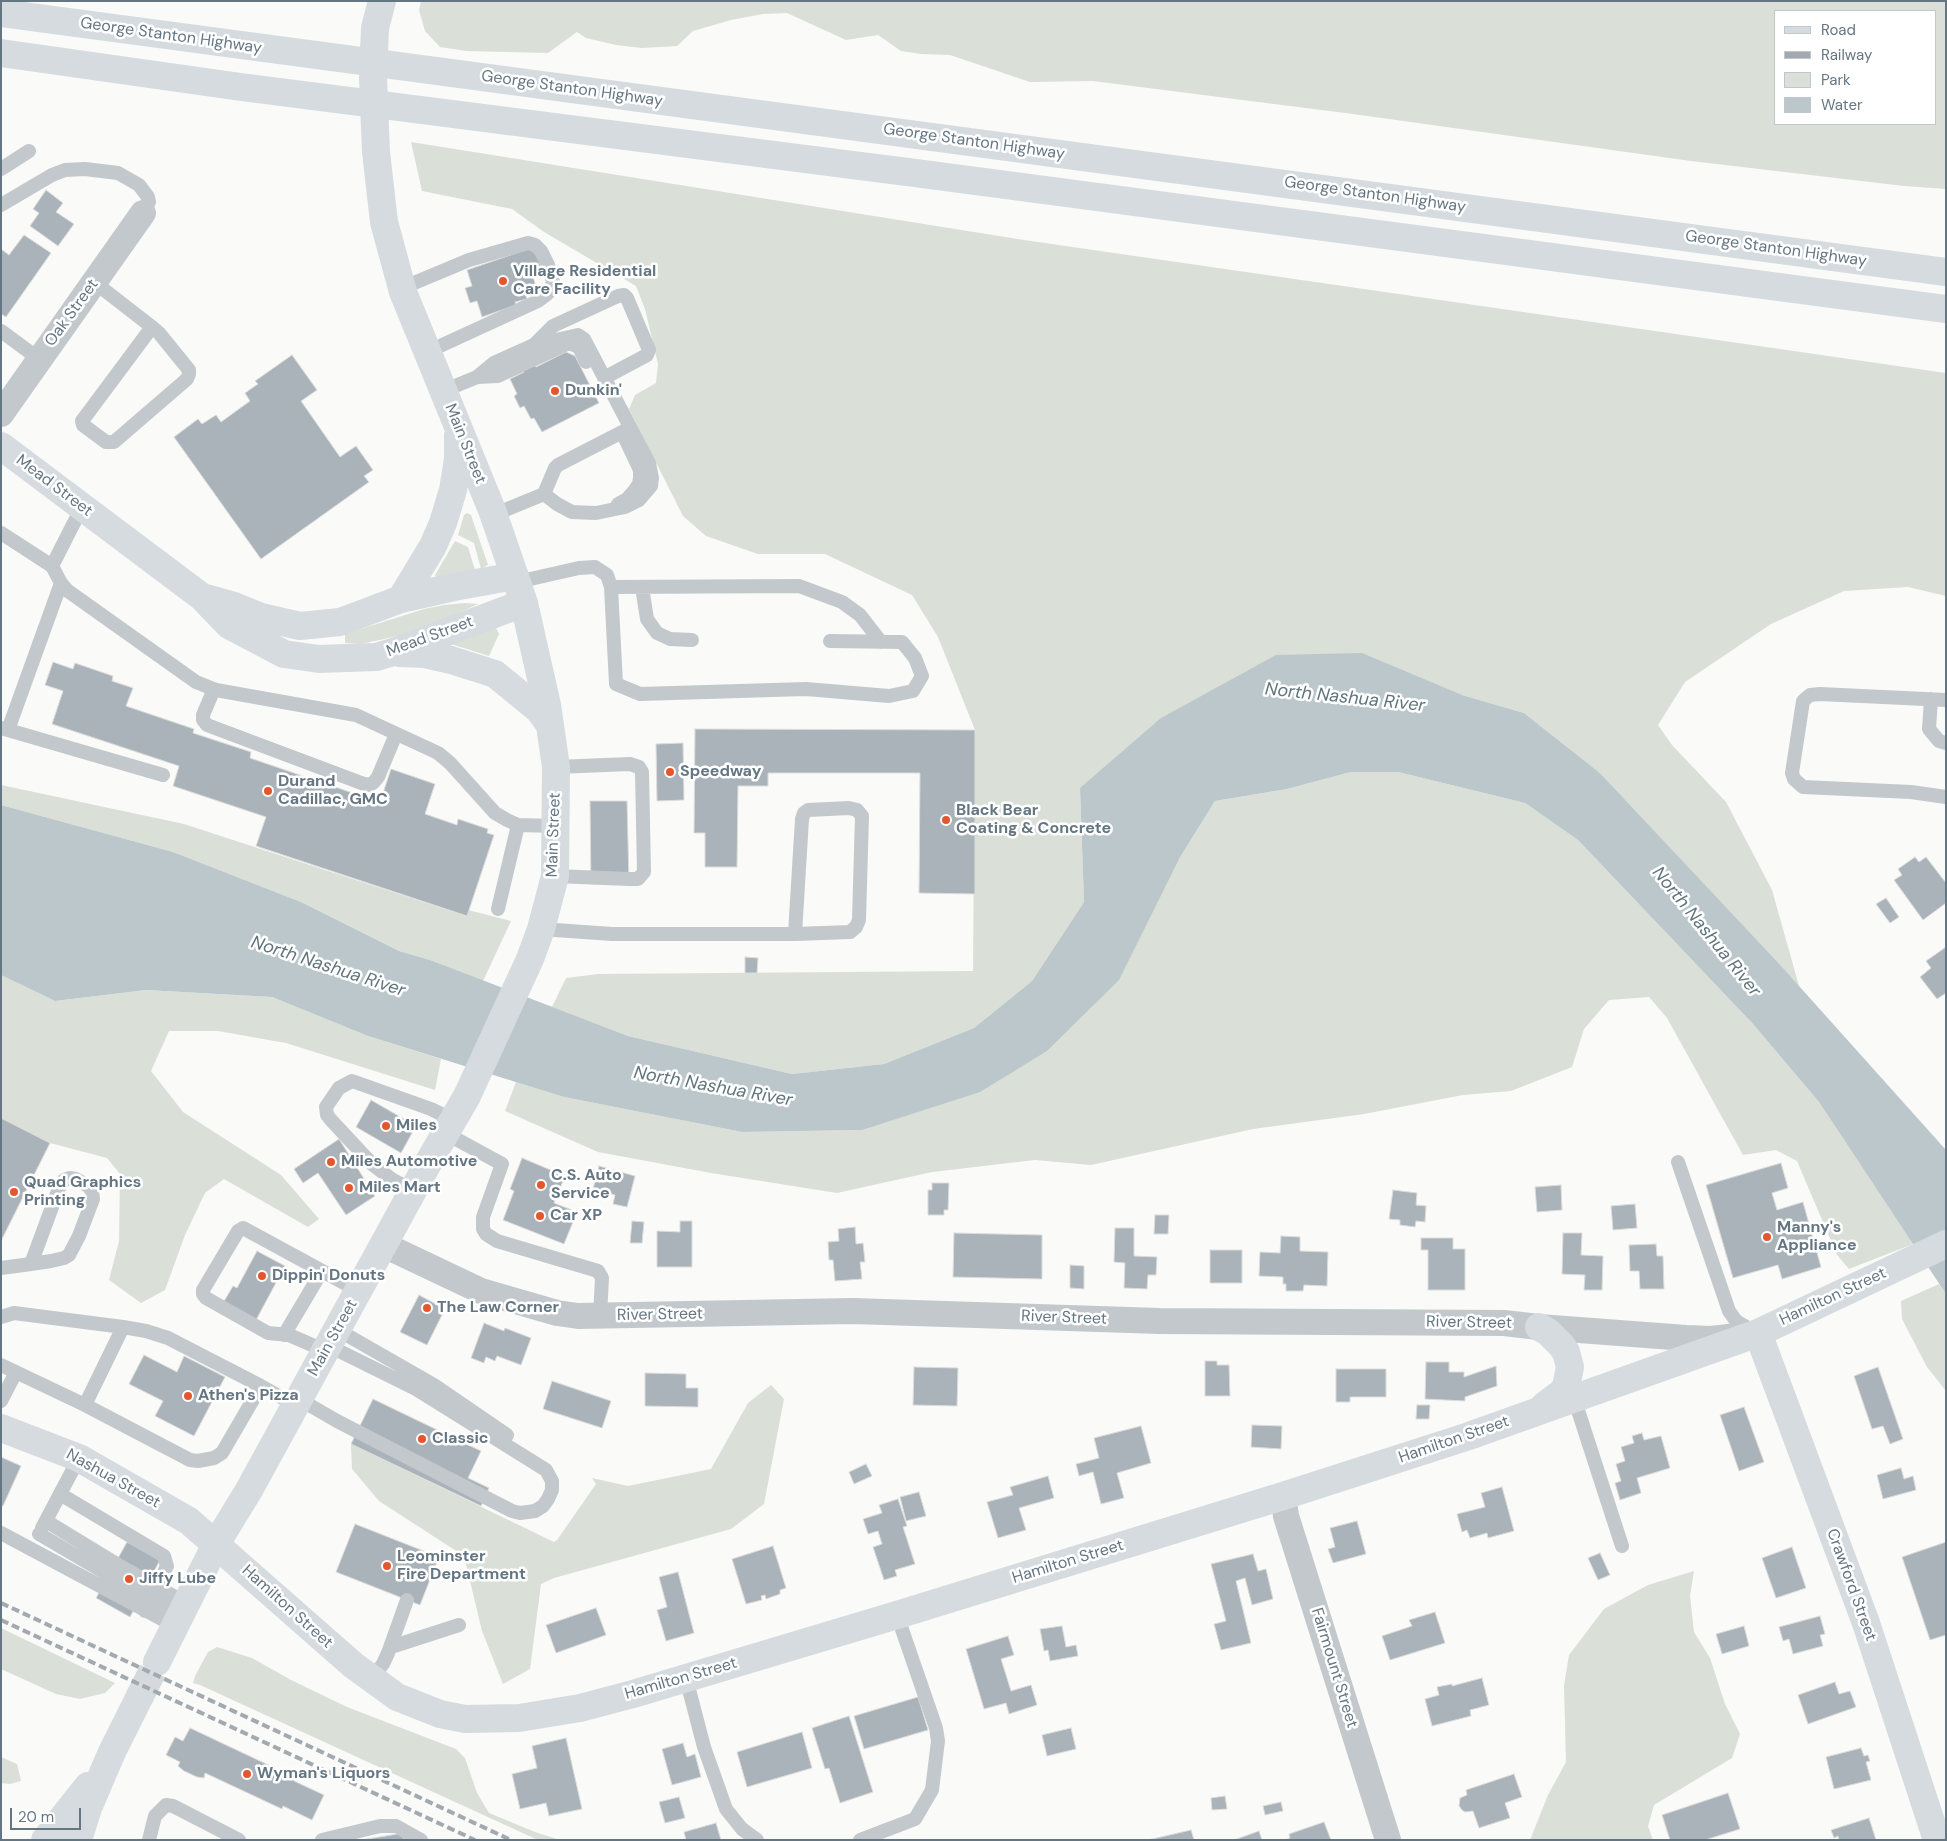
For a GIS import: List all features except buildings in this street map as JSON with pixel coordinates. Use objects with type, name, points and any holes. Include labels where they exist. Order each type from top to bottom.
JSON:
[{"type":"main road","name":"Main Street","points":[[157,1662],[216,1544],[250,1490],[467,1096],[530,959],[541,929],[555,876],[556,767],[550,725],[519,587],[493,515],[402,288],[384,222],[377,169],[372,78],[380,8]]},
{"type":"main road","name":"George Stanton Highway","points":[[1,13],[1946,272]]},
{"type":"main road","points":[[1,53],[261,89],[1946,309]]},
{"type":"main road","points":[[401,599],[433,546],[443,523],[453,490],[458,459],[458,427]]},
{"type":"main road","name":"Mead Street","points":[[1,446],[202,597],[229,625],[284,654],[319,659],[376,657],[393,652],[519,587]]},
{"type":"main road","name":"Mead Street","points":[[202,597],[234,606],[261,617],[300,626],[340,622],[401,599],[454,587],[519,587]]},
{"type":"main road","points":[[393,652],[425,654],[495,674],[539,710],[550,725]]},
{"type":"main road","name":"Hamilton Street","points":[[216,1544],[353,1666],[397,1697],[440,1714],[465,1719],[492,1720],[544,1715],[580,1708],[686,1678],[897,1615],[1283,1496],[1466,1437],[1758,1333],[1946,1244]]},
{"type":"main road","points":[[1534,1412],[1550,1403],[1566,1386],[1570,1367],[1566,1352],[1561,1345],[1548,1332],[1539,1327]]},
{"type":"main road","name":"Crawford Street","points":[[1758,1333],[1866,1623],[1938,1840]]},
{"type":"main road","name":"Nashua Street","points":[[2,1429],[79,1458],[189,1521],[216,1544]]},
{"type":"main road","points":[[78,1840],[88,1808],[112,1752],[140,1696]]},
{"type":"main road","points":[[44,1840],[80,1797],[112,1752]]},
{"type":"street","name":"Oak Street","points":[[1,414],[143,214]]},
{"type":"street","name":"River Street","points":[[384,1245],[461,1283],[496,1296],[557,1313],[600,1316],[853,1311],[1160,1321],[1504,1322],[1539,1327],[1711,1339],[1758,1333]]},
{"type":"street","name":"Fairmount Street","points":[[1283,1496],[1286,1516],[1388,1840]]},
{"type":"lane","points":[[1,169],[29,151]]},
{"type":"lane","points":[[1,205],[52,175],[65,170],[85,169],[118,174],[139,185],[148,197],[149,202],[143,214]]},
{"type":"lane","points":[[402,288],[469,260],[528,242],[535,245],[541,251],[548,265],[553,282],[550,291],[538,302],[427,352]]},
{"type":"lane","points":[[94,282],[152,326],[189,370],[190,374],[187,379],[114,442],[106,442],[83,425],[82,421],[152,326]]},
{"type":"lane","points":[[534,345],[553,326],[624,295],[650,347],[647,355],[604,378]]},
{"type":"lane","points":[[1,331],[39,359]]},
{"type":"lane","points":[[443,391],[477,377],[494,363],[534,345],[572,336],[582,336],[604,378],[626,430],[640,470],[639,484],[627,499],[596,513],[572,512],[556,504],[544,494]]},
{"type":"lane","points":[[477,377],[498,376],[561,346],[575,345],[579,347],[626,430]]},
{"type":"lane","points":[[493,515],[544,494],[558,465],[626,430]]},
{"type":"lane","points":[[52,566],[82,507]]},
{"type":"lane","points":[[1,533],[52,566],[61,583],[68,591],[196,682],[214,689],[356,715],[438,753],[450,763],[495,813],[518,825],[556,826]]},
{"type":"lane","points":[[519,587],[549,574],[595,567],[607,575],[611,587],[616,684],[640,694],[806,690],[890,696],[913,691],[922,676],[915,658],[902,642],[830,641]]},
{"type":"lane","points":[[61,583],[4,729],[163,775]]},
{"type":"lane","points":[[611,587],[799,586],[842,602],[860,615],[881,642]]},
{"type":"lane","points":[[642,587],[647,619],[657,633],[670,639],[692,640]]},
{"type":"lane","points":[[214,689],[203,715],[203,720],[207,725],[364,784],[374,782],[378,777],[396,734]]},
{"type":"lane","points":[[1946,700],[1810,695],[1803,701],[1792,773],[1794,778],[1803,787],[1911,792],[1946,797]]},
{"type":"lane","points":[[1931,699],[1929,729],[1939,741],[1946,743]]},
{"type":"lane","points":[[555,876],[629,880],[638,879],[644,872],[642,772],[639,767],[630,764],[556,767]]},
{"type":"lane","points":[[541,929],[612,934],[795,934],[850,932],[858,924],[862,816],[857,810],[849,808],[808,810],[804,813],[802,819],[795,934]]},
{"type":"lane","points":[[498,908],[518,825]]},
{"type":"lane","points":[[413,1191],[389,1178],[373,1165],[327,1115],[326,1107],[339,1088],[352,1081],[431,1109],[449,1126],[502,1164],[483,1217],[486,1234],[497,1241],[598,1271],[602,1278],[600,1316]]},
{"type":"lane","points":[[1678,1162],[1729,1311],[1736,1321],[1758,1333]]},
{"type":"lane","points":[[1,1268],[31,1264],[64,1258],[69,1255],[93,1199],[92,1191],[88,1186],[76,1179],[64,1180],[59,1188],[31,1264]]},
{"type":"lane","points":[[1,1317],[14,1314],[123,1326],[168,1338],[261,1386],[337,1421],[520,1513],[535,1511],[543,1506],[552,1490],[552,1481],[546,1470],[528,1450],[450,1395],[331,1343],[268,1333],[206,1298],[203,1294],[203,1290],[238,1231],[243,1228],[359,1291]]},
{"type":"lane","points":[[284,1335],[322,1270]]},
{"type":"lane","points":[[85,1405],[123,1326]]},
{"type":"lane","points":[[1,1365],[85,1405],[190,1460],[198,1461],[214,1458],[222,1453],[261,1386]]},
{"type":"lane","points":[[1,1401],[16,1372]]},
{"type":"lane","points":[[1574,1398],[1622,1546]]},
{"type":"lane","points":[[31,1549],[79,1458]]},
{"type":"lane","points":[[60,1494],[164,1556],[167,1566],[151,1599]]},
{"type":"lane","points":[[42,1527],[151,1599],[181,1614]]},
{"type":"lane","points":[[1,1533],[31,1549],[151,1599],[181,1614]]},
{"type":"lane","points":[[371,1680],[383,1664],[391,1647],[407,1600]]},
{"type":"lane","points":[[860,1840],[915,1819],[932,1790],[938,1741],[936,1728],[897,1615]]},
{"type":"lane","points":[[391,1647],[460,1625]]},
{"type":"lane","points":[[686,1678],[704,1747],[726,1808],[742,1830],[757,1840]]},
{"type":"lane","points":[[149,1840],[155,1816],[166,1805],[173,1806],[239,1840]]},
{"type":"lane","points":[[322,1840],[380,1826],[389,1826],[402,1829],[420,1840]]},
{"type":"green space","points":[[421,1],[1946,1],[1946,189],[1904,186],[1691,161],[1353,114],[1093,81],[1030,82],[950,55],[901,51],[878,35],[846,40],[787,13],[763,14],[731,20],[693,31],[677,46],[642,48],[616,45],[586,38],[577,32],[548,53],[466,51],[440,47],[425,31],[419,10]]},
{"type":"green space","points":[[411,142],[1024,240],[1946,373],[1946,596],[1908,587],[1844,591],[1771,624],[1685,682],[1658,725],[1672,745],[1726,802],[1772,890],[1799,986],[1600,773],[1524,713],[1462,695],[1080,788],[1084,902],[1032,981],[974,1028],[884,1064],[792,1074],[628,1036],[552,1007],[566,978],[598,974],[973,971],[975,730],[938,637],[912,595],[825,554],[758,554],[706,536],[683,516],[629,409],[635,395],[656,383],[658,364],[645,309],[636,286],[544,232],[512,209],[422,191]]},
{"type":"green space","points":[[467,513],[471,515],[488,565],[481,569],[474,543],[458,535],[464,515]]},
{"type":"green space","points":[[455,541],[468,547],[475,570],[436,578],[435,575]]},
{"type":"green space","points":[[465,603],[478,604],[435,624],[407,634],[361,644],[345,643],[345,634],[424,609]]},
{"type":"green space","points":[[494,624],[499,634],[489,656],[451,644]]},
{"type":"green space","points":[[1351,772],[1398,772],[1525,803],[1578,840],[1753,1024],[1819,1102],[1913,1244],[1849,1269],[1837,1255],[1797,1161],[1776,1150],[1743,1155],[1667,1018],[1649,997],[1609,1000],[1584,1029],[1572,1067],[1511,1091],[1463,1095],[1364,1114],[1253,1129],[1091,1165],[1035,1160],[932,1172],[837,1193],[711,1173],[598,1152],[505,1111],[516,1082],[564,1097],[742,1132],[862,1130],[1179,859],[1215,801],[1287,789]]},
{"type":"green space","points":[[1,785],[184,824],[466,916],[468,910],[511,921],[483,981],[430,960],[399,951],[301,902],[173,852],[1,805]]},
{"type":"green space","points":[[1,975],[55,1001],[146,990],[272,997],[368,1036],[441,1059],[435,1090],[286,1043],[218,1031],[169,1031],[151,1071],[183,1112],[281,1175],[319,1219],[308,1227],[224,1179],[205,1193],[185,1235],[165,1290],[141,1303],[109,1280],[119,1241],[120,1174],[107,1158],[50,1143],[1,1118]]},
{"type":"green space","points":[[1939,1284],[1946,1294],[1946,1391],[1927,1367],[1902,1319],[1901,1301]]},
{"type":"green space","points":[[771,1385],[784,1399],[764,1504],[731,1529],[554,1578],[541,1584],[530,1669],[503,1684],[482,1631],[464,1556],[379,1501],[352,1469],[351,1444],[554,1542],[596,1484],[592,1478],[628,1486],[711,1469],[748,1403]]},
{"type":"green space","points":[[1694,1571],[1690,1596],[1694,1632],[1710,1658],[1725,1704],[1740,1734],[1732,1758],[1654,1805],[1648,1826],[1653,1840],[1530,1840],[1548,1795],[1566,1762],[1564,1686],[1569,1655],[1604,1609],[1648,1585]]},
{"type":"green space","points":[[1,1628],[115,1683],[105,1693],[80,1699],[56,1694],[1,1669]]},
{"type":"green space","points":[[217,1647],[252,1658],[291,1680],[347,1707],[456,1749],[465,1758],[477,1793],[489,1813],[560,1840],[538,1840],[193,1683],[208,1652]]},
{"type":"green space","points":[[1,1757],[17,1764],[21,1781],[10,1784],[1,1783]]},
{"type":"water","name":"North Nashua River","points":[[1362,653],[1462,695],[1524,713],[1600,773],[1782,967],[1946,1150],[1946,1294],[1819,1102],[1753,1024],[1578,840],[1525,803],[1398,772],[1351,772],[1287,789],[1215,801],[1179,859],[1119,980],[1047,1051],[980,1092],[862,1130],[742,1132],[564,1097],[368,1036],[272,997],[146,990],[55,1001],[1,975],[1,805],[173,852],[301,902],[399,951],[430,960],[628,1036],[792,1074],[884,1064],[974,1028],[1032,981],[1084,902],[1080,788],[1161,718],[1276,655]]},
{"type":"tunnel","points":[[140,1696],[157,1662]]},
{"type":"railway","points":[[1,1603],[511,1840]]},
{"type":"railway","points":[[1,1620],[475,1840]]},
{"type":"place","name":"Village Residential Care Facility","points":[[503,281]]},
{"type":"place","name":"Dunkin'","points":[[555,391]]},
{"type":"place","name":"Speedway","points":[[670,772]]},
{"type":"place","name":"Durand Cadillac, GMC","points":[[268,791]]},
{"type":"place","name":"Black Bear Coating & Concrete","points":[[946,820]]},
{"type":"place","name":"Miles","points":[[386,1126]]},
{"type":"place","name":"Miles Automotive","points":[[331,1162]]},
{"type":"place","name":"C.S. Auto Service","points":[[541,1185]]},
{"type":"place","name":"Miles Mart","points":[[349,1188]]},
{"type":"place","name":"Quad Graphics Printing","points":[[14,1192]]},
{"type":"place","name":"Car XP","points":[[540,1216]]},
{"type":"place","name":"Manny's Appliance","points":[[1767,1237]]},
{"type":"place","name":"Dippin' Donuts","points":[[262,1276]]},
{"type":"place","name":"The Law Corner","points":[[427,1308]]},
{"type":"place","name":"Athen's Pizza","points":[[188,1396]]},
{"type":"place","name":"Classic","points":[[422,1439]]},
{"type":"place","name":"Leominster Fire Department","points":[[387,1566]]},
{"type":"place","name":"Jiffy Lube","points":[[129,1579]]},
{"type":"place","name":"Wyman's Liquors","points":[[247,1774]]}]
